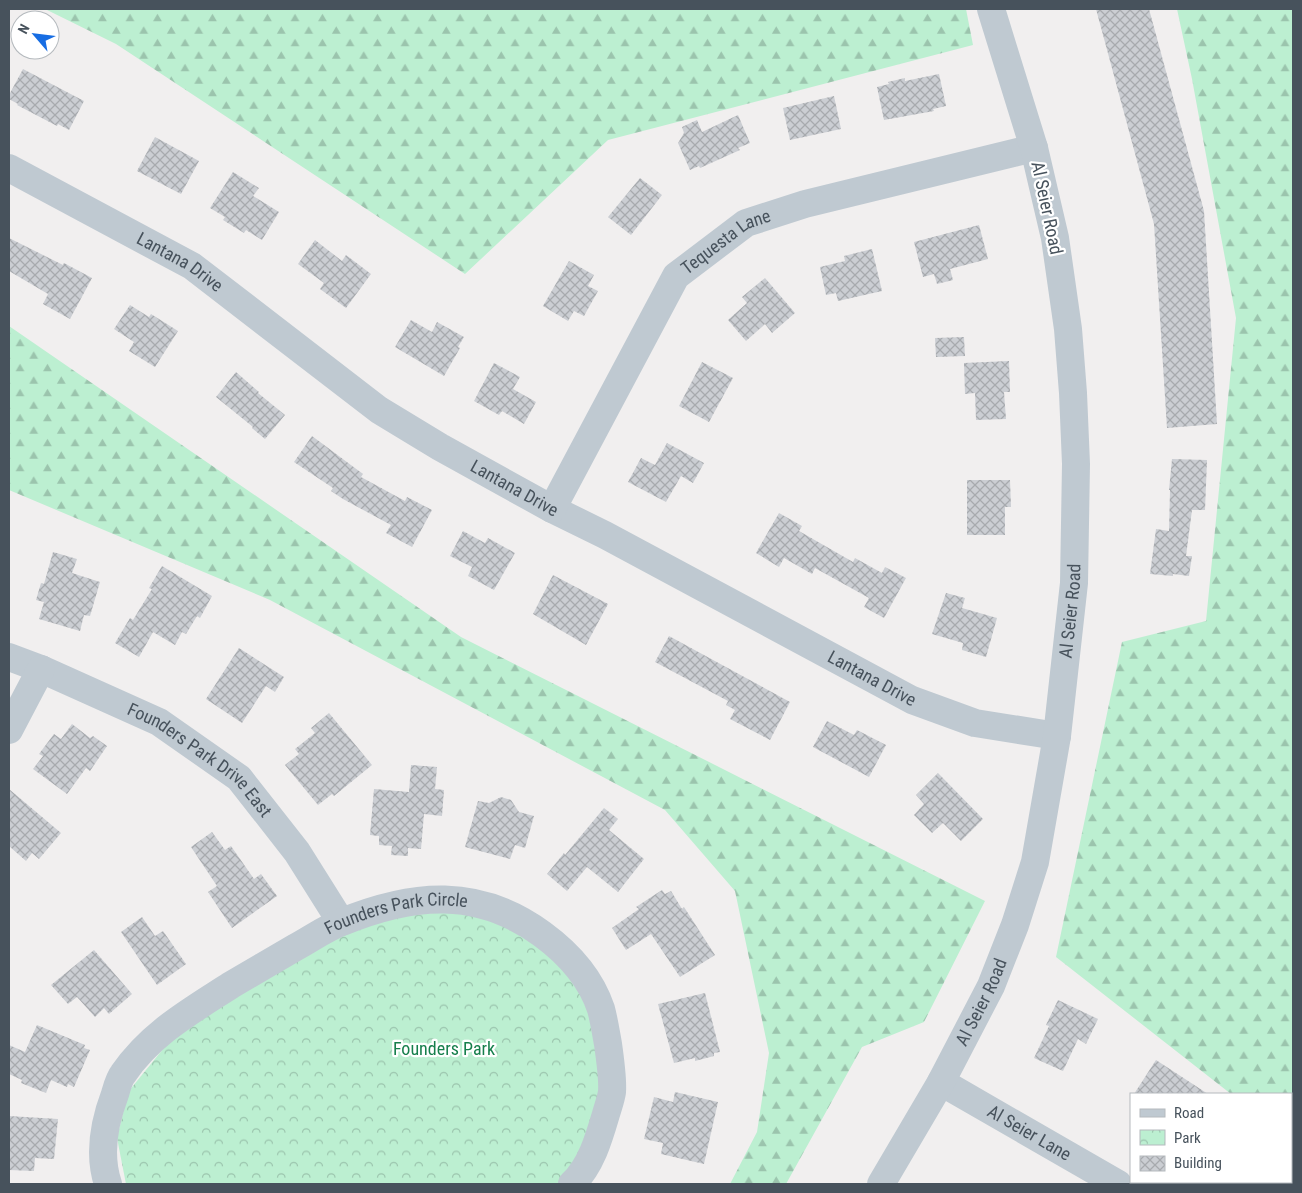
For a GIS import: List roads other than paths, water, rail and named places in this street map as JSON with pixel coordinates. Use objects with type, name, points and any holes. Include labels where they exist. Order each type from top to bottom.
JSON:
[{"type":"street","name":"Al Seier Road","points":[[881,1184],[941,1082],[991,986],[1015,926],[1035,862],[1058,736],[1074,583],[1076,464],[1074,411],[1068,329],[1055,238],[1034,148],[992,9]]},
{"type":"street","name":"Tequesta Lane","points":[[552,509],[676,276],[746,223],[805,204],[1034,148]]},
{"type":"street","name":"Lantana Drive","points":[[9,168],[192,266],[379,410],[440,448],[552,509],[605,535],[912,700],[975,723],[1058,736]]},
{"type":"street","name":"Founders Park Drive East","points":[[9,657],[41,669],[159,722],[239,778],[297,852],[341,922]]},
{"type":"street","points":[[9,730],[41,669]]},
{"type":"street","name":"Founders Park Circle","points":[[108,1184],[102,1140],[109,1110],[121,1075],[164,1028],[250,974],[341,922],[395,904],[430,898],[469,901],[499,909],[528,924],[555,943],[592,987],[602,1011],[608,1047],[612,1093],[598,1142],[581,1176],[572,1184]]},
{"type":"street","name":"Al Seier Lane","points":[[941,1082],[1118,1184]]},
{"type":"park label","name":"Founders Park","points":[[444,1049]]}]
